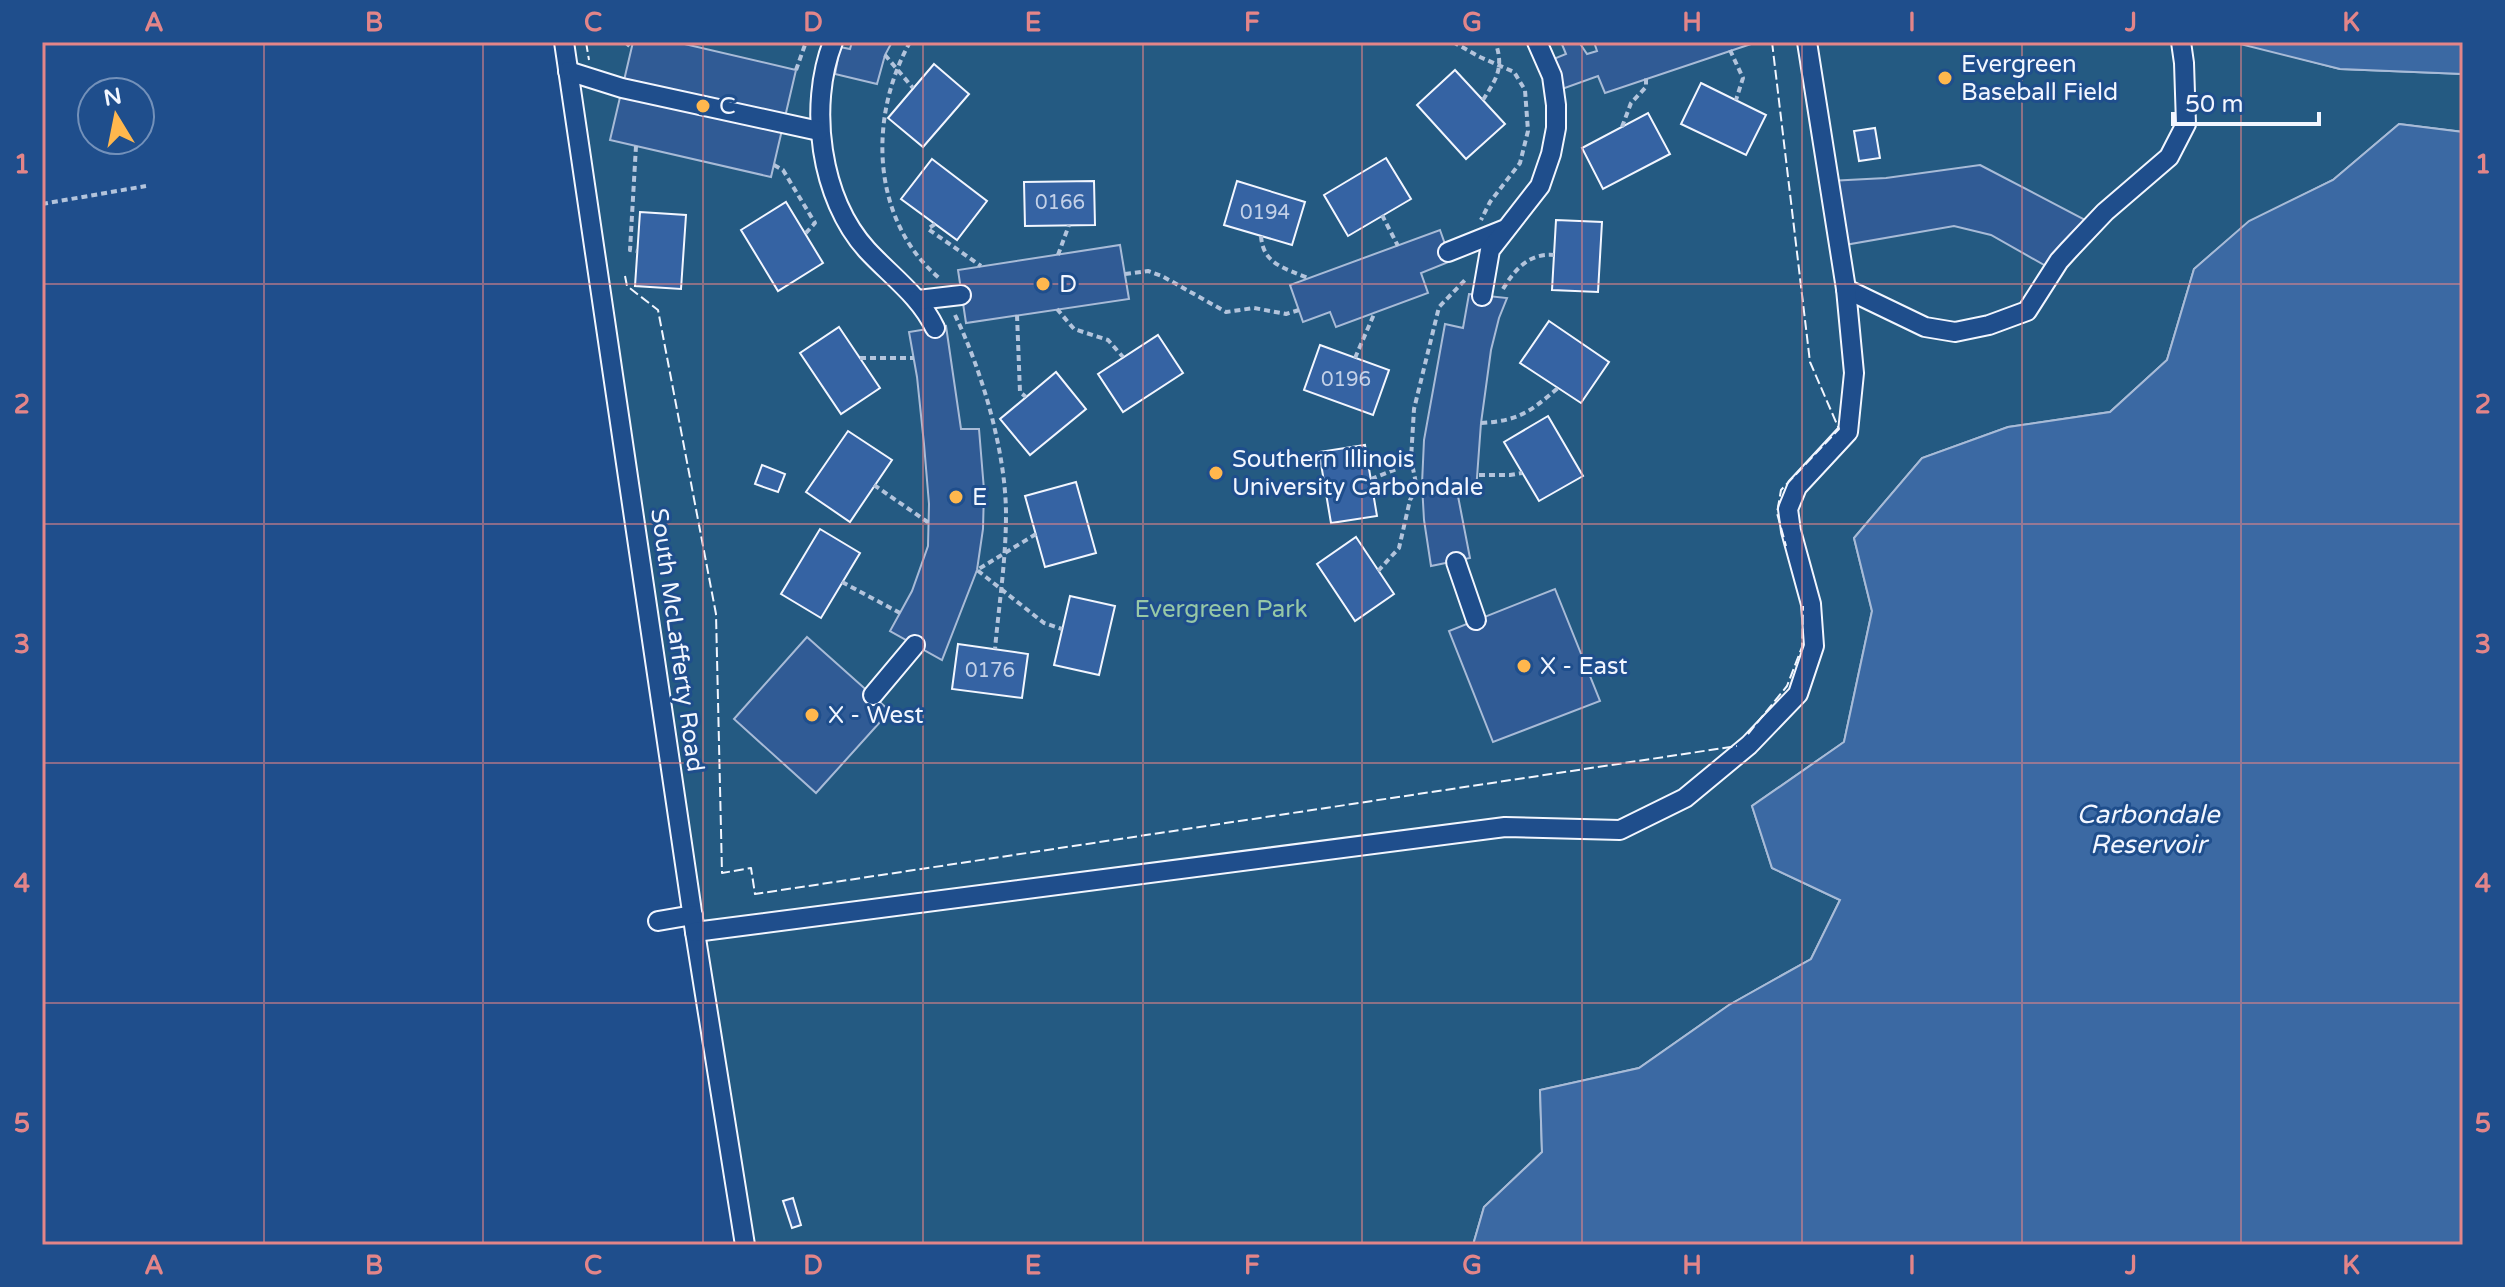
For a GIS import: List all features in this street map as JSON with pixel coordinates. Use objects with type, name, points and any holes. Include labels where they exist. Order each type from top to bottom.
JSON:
[{"type":"street","name":"South McLafferty Road","points":[[564,42],[694,924],[745,1245]]},
{"type":"street","points":[[833,42],[826,60],[819,131],[838,203],[865,248],[918,300],[929,313],[935,328]]},
{"type":"street","points":[[1490,297],[1490,250],[1540,186],[1556,128],[1552,76],[1537,42]]},
{"type":"street","points":[[658,921],[694,924],[1505,827],[1620,830],[1685,798],[1749,745],[1798,694],[1814,646],[1811,604],[1788,509],[1797,487],[1848,432],[1854,373],[1846,289],[1807,42]]},
{"type":"street","points":[[1846,289],[1925,327],[1955,332],[1989,325],[2027,311],[2059,261],[2105,212],[2169,157],[2186,124],[2181,42]]},
{"type":"street","points":[[568,71],[622,88],[819,131]]},
{"type":"street","points":[[1448,252],[1506,229]]},
{"type":"street","points":[[918,300],[954,296]]},
{"type":"street","points":[[1456,562],[1476,620]]},
{"type":"street","points":[[873,695],[915,645]]},
{"type":"path","points":[[625,42],[632,48]]},
{"type":"path","points":[[796,70],[806,42]]},
{"type":"path","points":[[910,42],[898,70],[886,114],[881,149],[888,199],[914,254],[954,296],[958,319],[984,388],[998,447],[1006,514],[995,649]]},
{"type":"path","points":[[1483,100],[1500,65],[1496,44]]},
{"type":"path","points":[[1730,50],[1743,78],[1736,100]]},
{"type":"path","points":[[885,55],[913,88]]},
{"type":"path","points":[[1622,127],[1631,103],[1646,87],[1646,78]]},
{"type":"path","points":[[636,146],[630,250],[637,251]]},
{"type":"path","points":[[774,165],[783,170],[815,223],[805,234]]},
{"type":"path","points":[[42,204],[146,186]]},
{"type":"path","points":[[1382,215],[1398,246]]},
{"type":"path","points":[[935,224],[928,229],[981,266]]},
{"type":"path","points":[[1058,255],[1069,225]]},
{"type":"path","points":[[1261,236],[1262,248],[1268,259],[1308,278]]},
{"type":"path","points":[[1490,297],[1524,262],[1541,254],[1554,255]]},
{"type":"path","points":[[1125,274],[1148,271],[1162,276],[1226,312],[1254,308],[1286,314],[1299,310]]},
{"type":"path","points":[[1057,309],[1074,329],[1108,340],[1123,357]]},
{"type":"path","points":[[1355,358],[1375,312]]},
{"type":"path","points":[[1017,315],[1018,378],[1020,392],[1026,397]]},
{"type":"path","points":[[860,358],[914,358]]},
{"type":"path","points":[[1481,423],[1505,421],[1533,410],[1558,388]]},
{"type":"path","points":[[1371,479],[1412,463]]},
{"type":"path","points":[[1479,475],[1522,473]]},
{"type":"path","points":[[874,485],[929,523]]},
{"type":"path","points":[[1378,571],[1399,548],[1410,500],[1417,488]]},
{"type":"path","points":[[1036,534],[977,570],[1044,623],[1062,629]]},
{"type":"path","points":[[842,582],[900,613]]},
{"type":"green space","name":"Evergreen Park","points":[[564,42],[2244,42],[2340,69],[2463,74],[2463,132],[2399,124],[2333,180],[2249,222],[2194,269],[2167,360],[2110,412],[2008,427],[1922,458],[1854,538],[1872,611],[1844,742],[1752,806],[1772,868],[1840,900],[1811,959],[1729,1005],[1639,1068],[1540,1090],[1542,1152],[1484,1207],[1473,1245],[745,1245]]},
{"type":"shaded area","name":"C","points":[[633,42],[676,42],[796,70],[771,177],[610,140]]},
{"type":"shaded area","points":[[852,42],[892,42],[877,84],[835,74],[840,47],[850,49]]},
{"type":"shaded area","points":[[1561,42],[1579,42],[1587,54],[1597,51],[1594,42],[1757,42],[1605,93],[1598,76],[1562,89],[1551,60],[1566,54]]},
{"type":"shaded area","points":[[1980,165],[2091,223],[2053,270],[1991,235],[1954,226],[1839,246],[1829,181],[1886,178]]},
{"type":"shaded area","points":[[1440,230],[1451,261],[1421,273],[1428,293],[1336,327],[1330,312],[1303,322],[1290,285]]},
{"type":"shaded area","name":"D","points":[[1120,245],[1129,299],[966,323],[958,270]]},
{"type":"shaded area","points":[[1469,294],[1507,298],[1491,350],[1476,491],[1457,491],[1470,558],[1431,566],[1422,484],[1424,440],[1445,324],[1463,328]]},
{"type":"shaded area","name":"E","points":[[946,326],[961,429],[979,429],[984,490],[983,529],[977,570],[942,660],[890,631],[912,591],[928,546],[929,504],[924,444],[909,332]]},
{"type":"shaded area","name":"X - East","points":[[1555,589],[1600,701],[1493,742],[1449,631]]},
{"type":"shaded area","name":"X - West","points":[[807,637],[890,711],[816,793],[734,719]]},
{"type":"water","points":[[2463,42],[2463,74],[2340,69],[2240,44]]},
{"type":"water","name":"Carbondale Reservoir","points":[[2399,124],[2463,132],[2463,1245],[1473,1245],[1484,1207],[1542,1152],[1540,1090],[1639,1068],[1729,1005],[1811,959],[1840,900],[1772,868],[1752,806],[1844,742],[1872,611],[1854,538],[1922,458],[2008,427],[2110,412],[2167,360],[2194,269],[2249,221],[2333,180]]},
{"type":"building","points":[[934,64],[969,94],[923,147],[888,118]]},
{"type":"building","points":[[1455,70],[1505,124],[1466,159],[1417,105]]},
{"type":"building","points":[[1701,83],[1766,115],[1746,155],[1681,124]]},
{"type":"building","points":[[1648,113],[1670,154],[1603,189],[1582,148]]},
{"type":"building","points":[[1875,128],[1880,158],[1859,161],[1854,131]]},
{"type":"building","points":[[1386,158],[1411,199],[1348,236],[1324,195]]},
{"type":"building","points":[[932,159],[987,201],[957,240],[901,199]]},
{"type":"building","points":[[1094,181],[1095,225],[1025,226],[1024,182]]},
{"type":"building","points":[[1237,181],[1305,202],[1292,245],[1224,225]]},
{"type":"building","points":[[786,202],[823,263],[778,291],[741,230]]},
{"type":"building","points":[[640,212],[686,215],[681,289],[635,286]]},
{"type":"building","points":[[1556,220],[1602,222],[1598,292],[1552,290]]},
{"type":"building","points":[[1549,321],[1609,362],[1581,403],[1520,363]]},
{"type":"building","points":[[839,327],[880,388],[841,414],[800,353]]},
{"type":"building","points":[[1158,335],[1183,373],[1123,412],[1098,374]]},
{"type":"building","points":[[1320,345],[1389,370],[1373,415],[1304,390]]},
{"type":"building","points":[[1056,372],[1086,409],[1030,455],[1000,419]]},
{"type":"building","points":[[1548,416],[1583,476],[1539,501],[1504,442]]},
{"type":"building","points":[[848,431],[892,460],[850,522],[806,492]]},
{"type":"building","points":[[1365,445],[1377,516],[1331,523],[1319,452]]},
{"type":"building","points":[[762,465],[785,474],[778,492],[755,484]]},
{"type":"building","points":[[1076,482],[1096,553],[1045,567],[1025,496]]},
{"type":"building","points":[[820,529],[860,553],[821,618],[781,594]]},
{"type":"building","points":[[1356,537],[1394,594],[1355,621],[1317,564]]},
{"type":"building","points":[[1070,596],[1115,606],[1099,675],[1054,665]]},
{"type":"building","points":[[958,644],[1028,654],[1022,698],[952,689]]},
{"type":"building","points":[[793,1198],[801,1225],[792,1228],[783,1201]]},
{"type":"fence","points":[[586,42],[589,60]]},
{"type":"fence","points":[[1772,42],[1810,362],[1839,429],[1781,490],[1777,513],[1786,546]]},
{"type":"fence","points":[[625,276],[627,286],[658,310],[716,614],[722,873],[751,868],[755,894],[1737,746]]},
{"type":"fence","points":[[1748,734],[1787,686],[1802,647],[1803,606]]},
{"type":"place","name":"Evergreen Baseball Field","points":[[1945,78]]},
{"type":"place","name":"C","points":[[703,106]]},
{"type":"place","name":"D","points":[[1043,284]]},
{"type":"place","name":"Southern Illinois University Carbondale","points":[[1216,473]]},
{"type":"place","name":"E","points":[[956,497]]},
{"type":"place","name":"X - East","points":[[1524,666]]},
{"type":"place","name":"X - West","points":[[812,715]]}]
